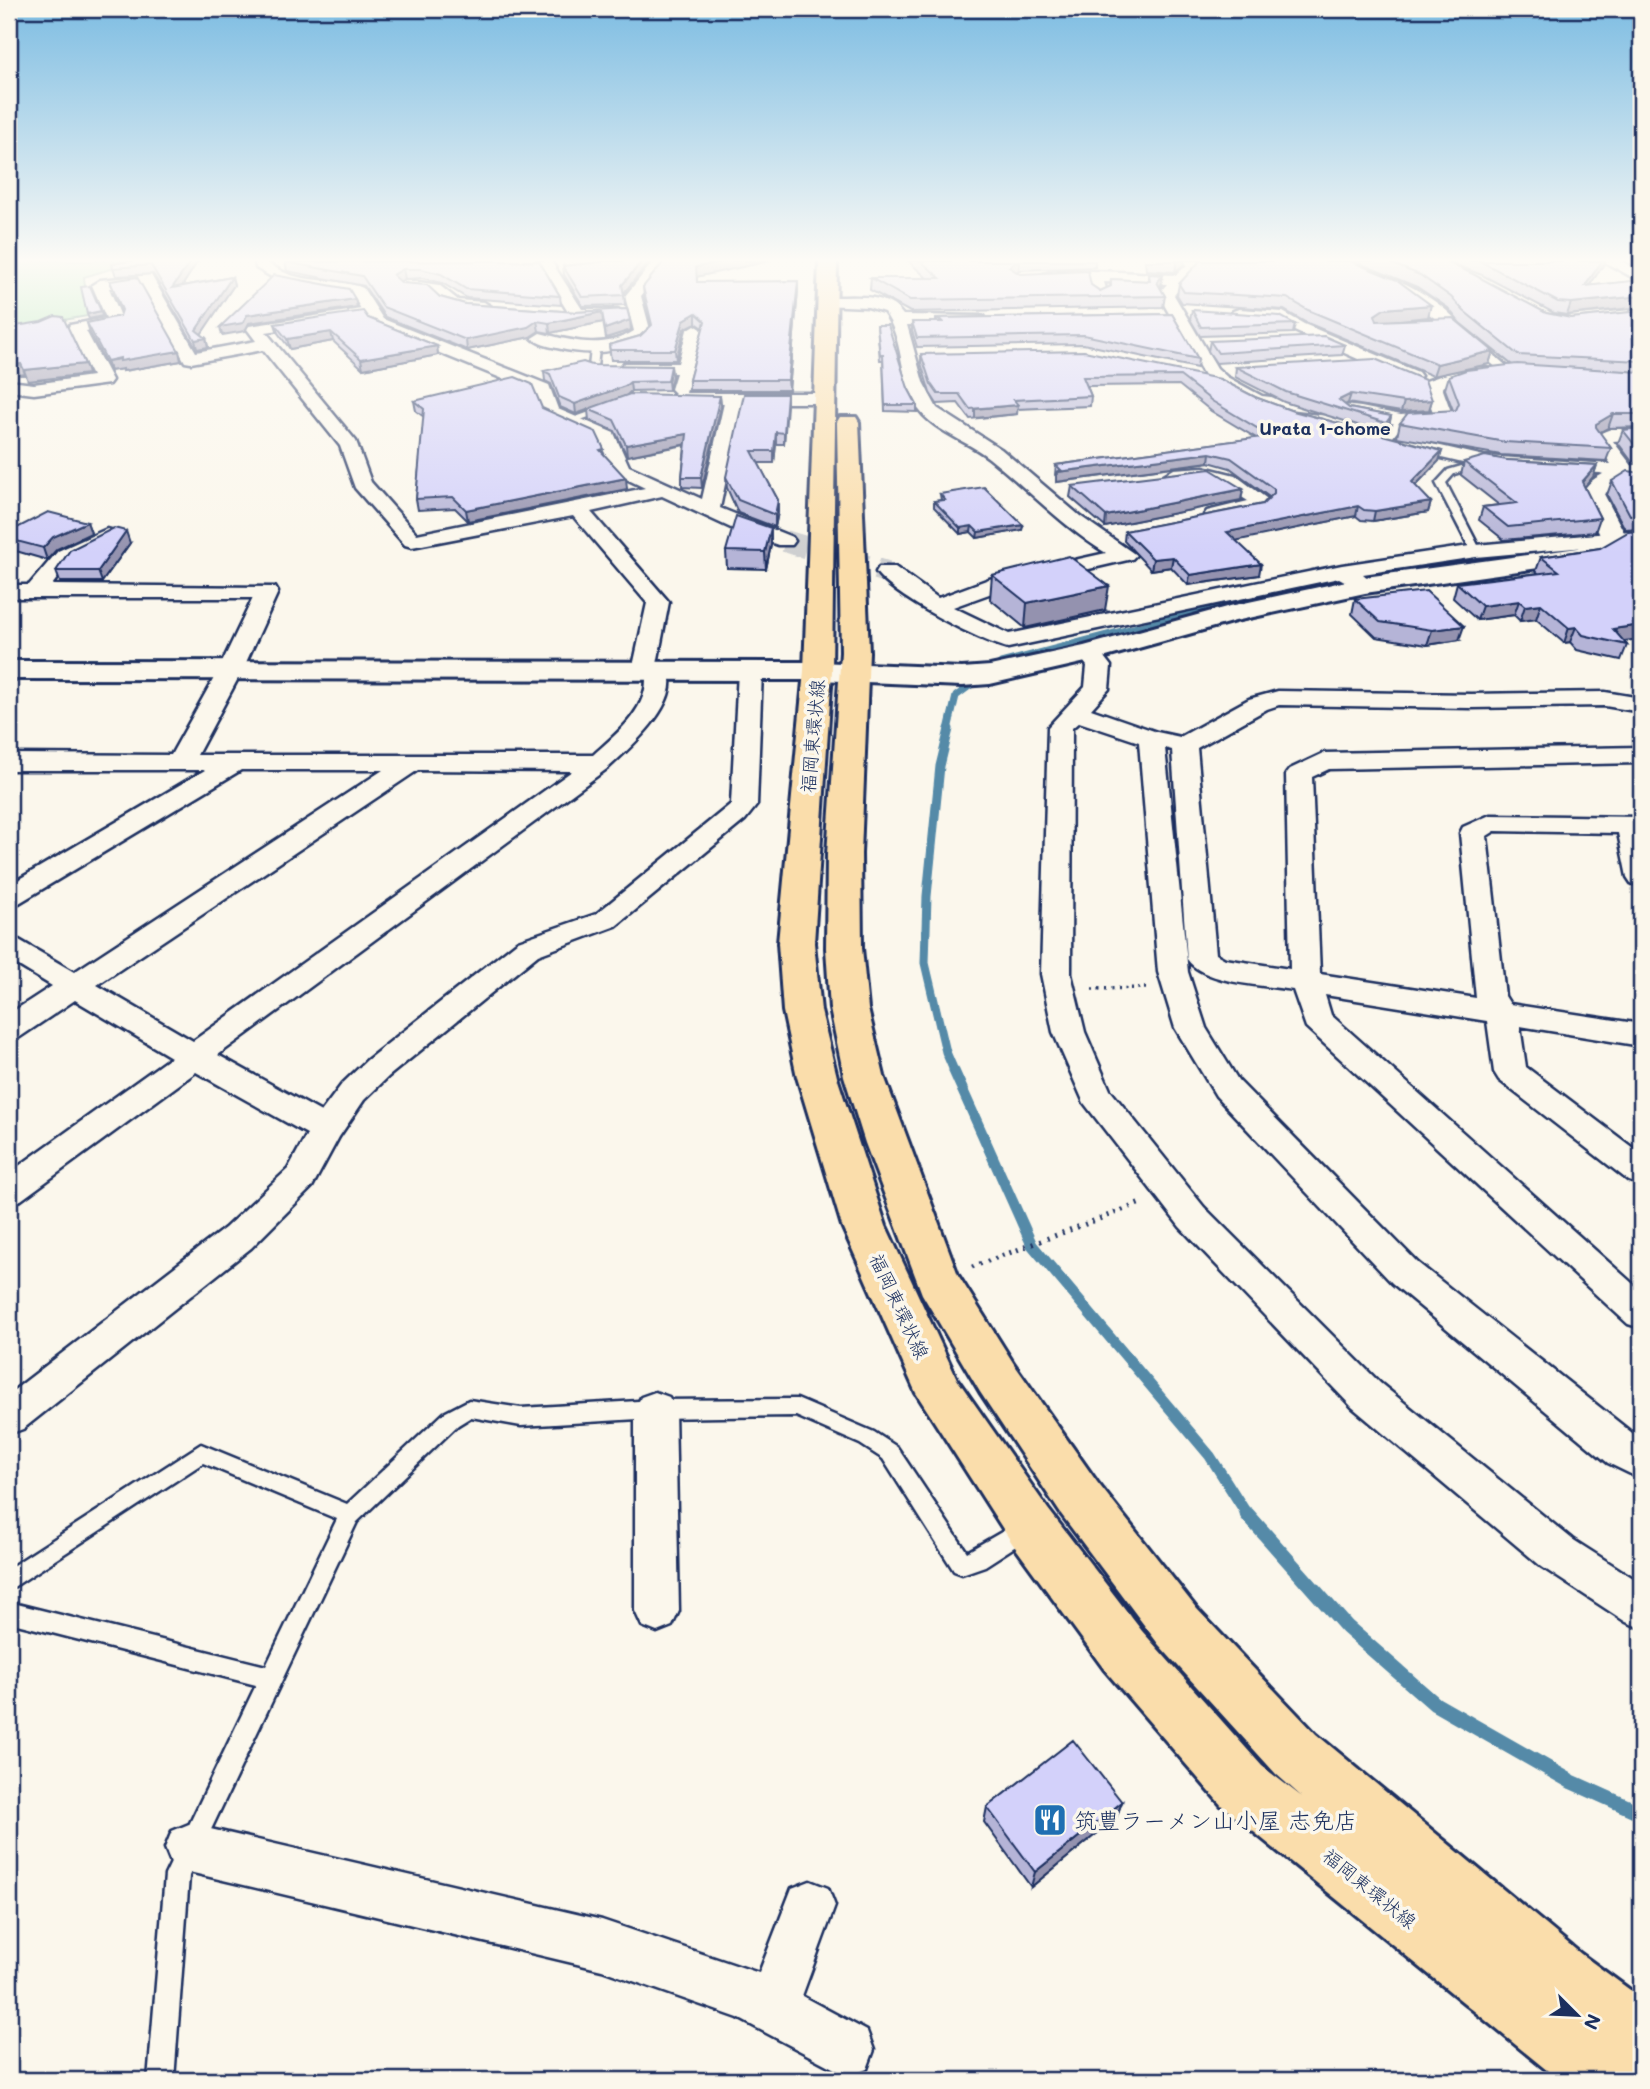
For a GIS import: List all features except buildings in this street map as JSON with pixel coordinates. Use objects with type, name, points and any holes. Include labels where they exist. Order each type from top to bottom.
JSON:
[{"type":"main road","name":"福岡東環状線","points":[[836,358],[836,398],[855,652],[836,671],[796,943],[802,1010],[817,1077],[863,1226],[897,1302],[940,1392],[1030,1526],[1123,1650],[1242,1786],[1610,2080]]},
{"type":"main road","name":"福岡東環状線","points":[[836,671],[844,854],[844,948],[849,1009],[864,1076],[886,1143],[938,1280],[997,1378],[1079,1498],[1178,1627],[1296,1754],[1559,1976],[1641,2038]]},
{"type":"street","points":[[9,386],[34,389],[103,380],[92,358]]},
{"type":"street","points":[[280,358],[349,445],[362,484],[412,541],[578,509],[660,489]]},
{"type":"street","points":[[467,358],[543,389],[550,412],[607,438],[621,469],[709,511],[786,541]]},
{"type":"street","points":[[598,358],[685,368]]},
{"type":"street","points":[[688,358],[671,398],[836,398]]},
{"type":"street","points":[[913,358],[924,403],[937,417],[993,452],[1094,538],[1125,555],[997,584],[936,607]]},
{"type":"street","points":[[1204,358],[1216,374],[1261,401],[1373,436],[1484,462],[1602,467],[1637,474]]},
{"type":"street","points":[[1372,358],[1432,385],[1460,375],[1508,372]]},
{"type":"street","points":[[1341,363],[1378,361]]},
{"type":"street","points":[[1261,401],[1362,412],[1401,420],[1444,417],[1432,385]]},
{"type":"street","points":[[1333,389],[1362,412]]},
{"type":"street","points":[[709,511],[734,399]]},
{"type":"street","points":[[1637,474],[1602,439],[1611,435],[1641,434]]},
{"type":"street","points":[[1155,478],[1208,471],[1221,474],[1261,501],[1253,507],[1200,517]]},
{"type":"street","points":[[1614,538],[1592,494],[1597,486],[1637,474]]},
{"type":"street","points":[[1038,493],[1064,489]]},
{"type":"street","points":[[9,1191],[192,1055],[599,763],[630,733],[653,702],[659,680],[651,671],[657,602],[578,509]]},
{"type":"street","points":[[35,591],[65,555],[113,532]]},
{"type":"street","points":[[1094,538],[1121,533]]},
{"type":"street","points":[[887,572],[936,607],[983,634],[1008,641],[1354,578],[1476,551],[1641,536]]},
{"type":"street","points":[[9,670],[836,671],[962,677],[990,675],[1075,656],[1354,578],[1585,555],[1614,538]]},
{"type":"street","points":[[9,591],[267,592],[231,669],[180,762]]},
{"type":"street","points":[[1075,656],[1099,666],[1097,689],[1060,727],[1056,974],[1069,1032],[1096,1095],[1192,1217],[1366,1395],[1557,1553],[1641,1606]]},
{"type":"street","points":[[9,1418],[238,1238],[300,1178],[326,1130],[353,1092],[378,1069],[527,948],[606,920],[736,814],[744,805],[750,671]]},
{"type":"street","points":[[1074,712],[1151,738],[1184,745],[1258,704],[1278,698],[1471,701],[1605,699],[1641,705]]},
{"type":"street","points":[[1151,738],[1173,972],[1191,1028],[1227,1088],[1405,1273],[1622,1450],[1641,1461]]},
{"type":"street","points":[[1184,745],[1202,959],[1217,968],[1641,1035]]},
{"type":"street","points":[[1641,755],[1324,761],[1299,774],[1306,980],[1317,1020],[1641,1313]]},
{"type":"street","points":[[9,777],[21,762],[599,763]]},
{"type":"street","points":[[9,897],[236,762]]},
{"type":"street","points":[[9,1029],[413,762]]},
{"type":"street","points":[[1641,877],[1636,825],[1490,823],[1473,833],[1490,996],[1502,1013],[1507,1029],[1510,1072],[1641,1171]]},
{"type":"street","points":[[9,947],[326,1130]]},
{"type":"street","points":[[655,1409],[657,1611]]},
{"type":"street","points":[[189,1848],[602,1945],[751,1996],[848,2050]]},
{"type":"street","points":[[772,2008],[810,1906]]},
{"type":"lane","points":[[1493,358],[1508,372],[1532,373]]},
{"type":"lane","points":[[572,420],[611,407]]},
{"type":"lane","points":[[1373,436],[1401,420]]},
{"type":"lane","points":[[1476,551],[1441,483],[1451,472],[1484,462]]},
{"type":"lane","points":[[161,2080],[177,1875],[350,1515],[451,1419],[469,1408],[521,1418],[655,1409],[797,1407],[867,1438],[890,1453],[962,1564],[977,1559],[1030,1526]]},
{"type":"lane","points":[[9,1580],[201,1453],[350,1515]]},
{"type":"lane","points":[[9,1612],[271,1678]]},
{"type":"path","points":[[1059,989],[1178,987]]},
{"type":"path","points":[[938,1280],[1171,1192]]},
{"type":"waterway","points":[[948,730],[956,696],[1001,663],[1240,600],[1409,568],[1550,552]]},
{"type":"waterway","points":[[949,729],[940,766],[927,896],[925,963],[946,1052],[955,1073]]},
{"type":"waterway","points":[[954,1071],[1032,1245],[1210,1456],[1248,1516]]},
{"type":"waterway","points":[[1247,1514],[1347,1627],[1435,1704],[1572,1782],[1641,1813]]},
{"type":"tunnel","points":[[785,541],[887,572]]},
{"type":"place","name":"筑豊ラーメン山小屋 志免店","points":[[1050,1820]]},
{"type":"district","name":"Urata 1-chome","points":[[1325,428]]}]
